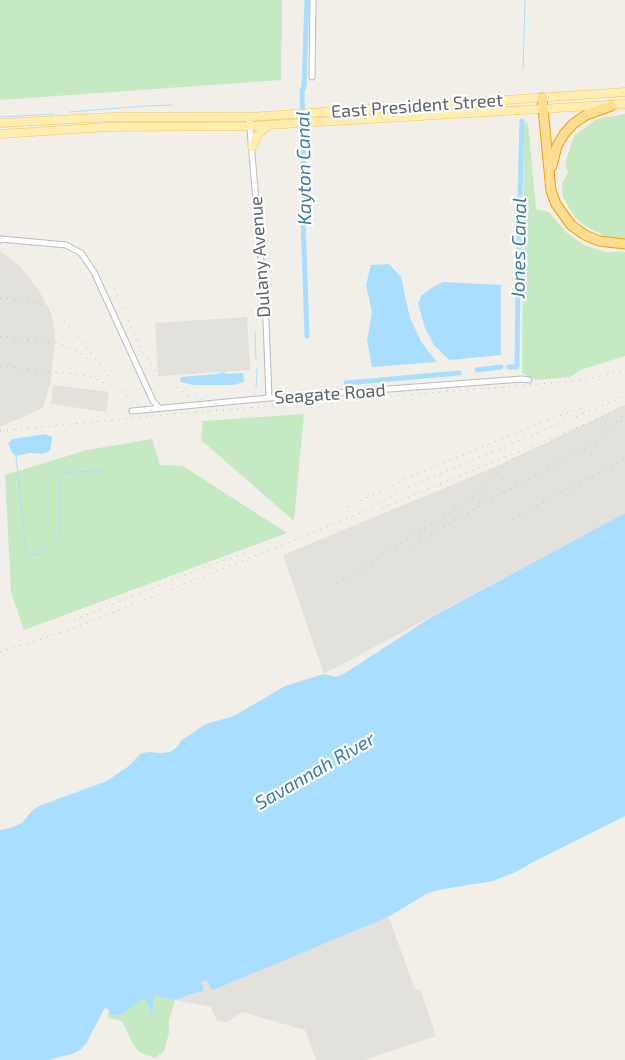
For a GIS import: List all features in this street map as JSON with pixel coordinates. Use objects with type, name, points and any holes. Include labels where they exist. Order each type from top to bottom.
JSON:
[{"type":"highway","points":[[542,98],[551,191],[560,212],[571,225],[592,239],[606,243],[625,244]]},
{"type":"highway","points":[[551,191],[552,160],[564,134],[586,115],[611,106]]},
{"type":"main road","name":"East President Street","points":[[0,123],[113,117],[250,117],[625,92]]},
{"type":"main road","name":"East President Street","points":[[0,134],[136,127],[204,128],[250,126],[625,104]]},
{"type":"main road","points":[[136,127],[138,122],[145,119],[176,116]]},
{"type":"main road","points":[[252,147],[258,134],[269,125]]},
{"type":"street","points":[[312,77],[313,0]]},
{"type":"street","name":"Dulany Avenue","points":[[250,117],[270,398]]},
{"type":"street","points":[[0,240],[66,245],[81,253],[94,272],[152,402],[159,408]]},
{"type":"street","name":"Seagate Road","points":[[132,411],[270,398],[529,380]]},
{"type":"shaded area","points":[[0,251],[19,265],[39,291],[51,313],[55,334],[51,380],[43,408],[0,427]]},
{"type":"shaded area","points":[[247,317],[250,370],[158,376],[155,323]]},
{"type":"shaded area","points":[[53,385],[109,392],[106,412],[51,404]]},
{"type":"shaded area","points":[[625,405],[625,513],[324,674],[283,555],[495,467]]},
{"type":"shaded area","points":[[385,906],[415,990],[420,989],[436,1036],[364,1060],[316,1060],[305,1030],[242,1012],[227,1022],[217,1021],[211,1007],[175,1000],[204,991],[201,982],[207,979],[224,985],[230,983]]},
{"type":"green space","points":[[0,0],[282,0],[281,80],[0,100]]},
{"type":"green space","points":[[625,114],[625,238],[619,239],[606,237],[582,224],[574,216],[563,197],[562,184],[568,172],[565,163],[574,136],[597,119]]},
{"type":"green space","points":[[528,123],[536,209],[549,212],[567,233],[584,245],[605,252],[625,252],[625,356],[583,369],[570,377],[537,380],[522,373],[524,124]]},
{"type":"green space","points":[[304,414],[294,521],[201,440],[203,421]]},
{"type":"green space","points":[[152,439],[160,465],[183,466],[287,533],[24,630],[11,592],[5,475],[87,450]]},
{"type":"green space","points":[[132,990],[191,994],[175,1000],[169,1020],[169,1033],[164,1051],[155,1058],[139,1052],[122,1021],[108,1018],[109,1008]]},
{"type":"water","points":[[389,264],[401,277],[410,318],[422,343],[437,362],[372,367],[367,340],[372,313],[366,285],[371,265]]},
{"type":"water","points":[[443,282],[501,285],[501,355],[449,360],[434,345],[425,328],[418,303],[422,295]]},
{"type":"water","points":[[223,372],[227,374],[243,373],[244,382],[233,385],[193,385],[181,382],[180,379],[181,377]]},
{"type":"water","points":[[45,434],[52,437],[50,451],[42,454],[30,453],[16,456],[11,451],[8,443],[13,439]]},
{"type":"water","name":"Savannah River","points":[[625,513],[625,816],[518,871],[493,881],[438,890],[426,894],[390,916],[212,990],[207,980],[201,982],[204,991],[175,1000],[154,995],[152,1018],[144,998],[121,1015],[112,1015],[107,1008],[104,1009],[86,1044],[72,1054],[47,1060],[0,1060],[0,830],[22,823],[39,806],[107,781],[129,766],[140,754],[170,752],[182,740],[206,724],[234,716],[285,686],[324,674],[336,677],[345,673],[430,618]]},
{"type":"waterway","name":"Kayton Canal","points":[[307,0],[304,87],[302,90],[303,218],[307,336]]},
{"type":"waterway","points":[[523,70],[525,0]]},
{"type":"waterway","points":[[70,112],[172,105]]},
{"type":"waterway","points":[[0,117],[54,114]]},
{"type":"waterway","name":"Jones Canal","points":[[509,367],[517,367],[522,121]]},
{"type":"waterway","points":[[255,332],[256,359]]},
{"type":"waterway","name":"Jones Canal","points":[[477,370],[501,367]]},
{"type":"waterway","points":[[256,388],[257,369]]},
{"type":"waterway","name":"Jones Canal","points":[[346,383],[459,373]]},
{"type":"waterway","points":[[16,456],[26,551],[29,555],[39,554],[59,536],[59,476],[64,473],[105,470]]},
{"type":"railway","points":[[114,289],[143,353],[161,377],[189,396],[223,406]]},
{"type":"railway","points":[[0,298],[28,301],[40,304],[53,311],[73,330],[109,377],[128,397],[146,409],[160,413]]},
{"type":"railway","points":[[0,336],[61,344],[80,353],[92,362]]},
{"type":"railway","points":[[0,366],[83,375],[113,387]]},
{"type":"railway","points":[[0,431],[185,413],[564,382],[625,370]]},
{"type":"railway","points":[[0,652],[72,629],[361,513],[413,485],[625,396]]},
{"type":"railway","points":[[382,508],[600,418],[625,405]]},
{"type":"railway","points":[[348,507],[405,479],[584,407]]},
{"type":"railway","points":[[413,545],[495,497],[583,450],[601,437],[625,413]]},
{"type":"railway","points":[[336,584],[466,503],[482,490],[505,464],[515,457]]},
{"type":"railway","points":[[512,519],[625,459]]},
{"type":"railway","points":[[74,620],[204,567],[246,553]]}]
